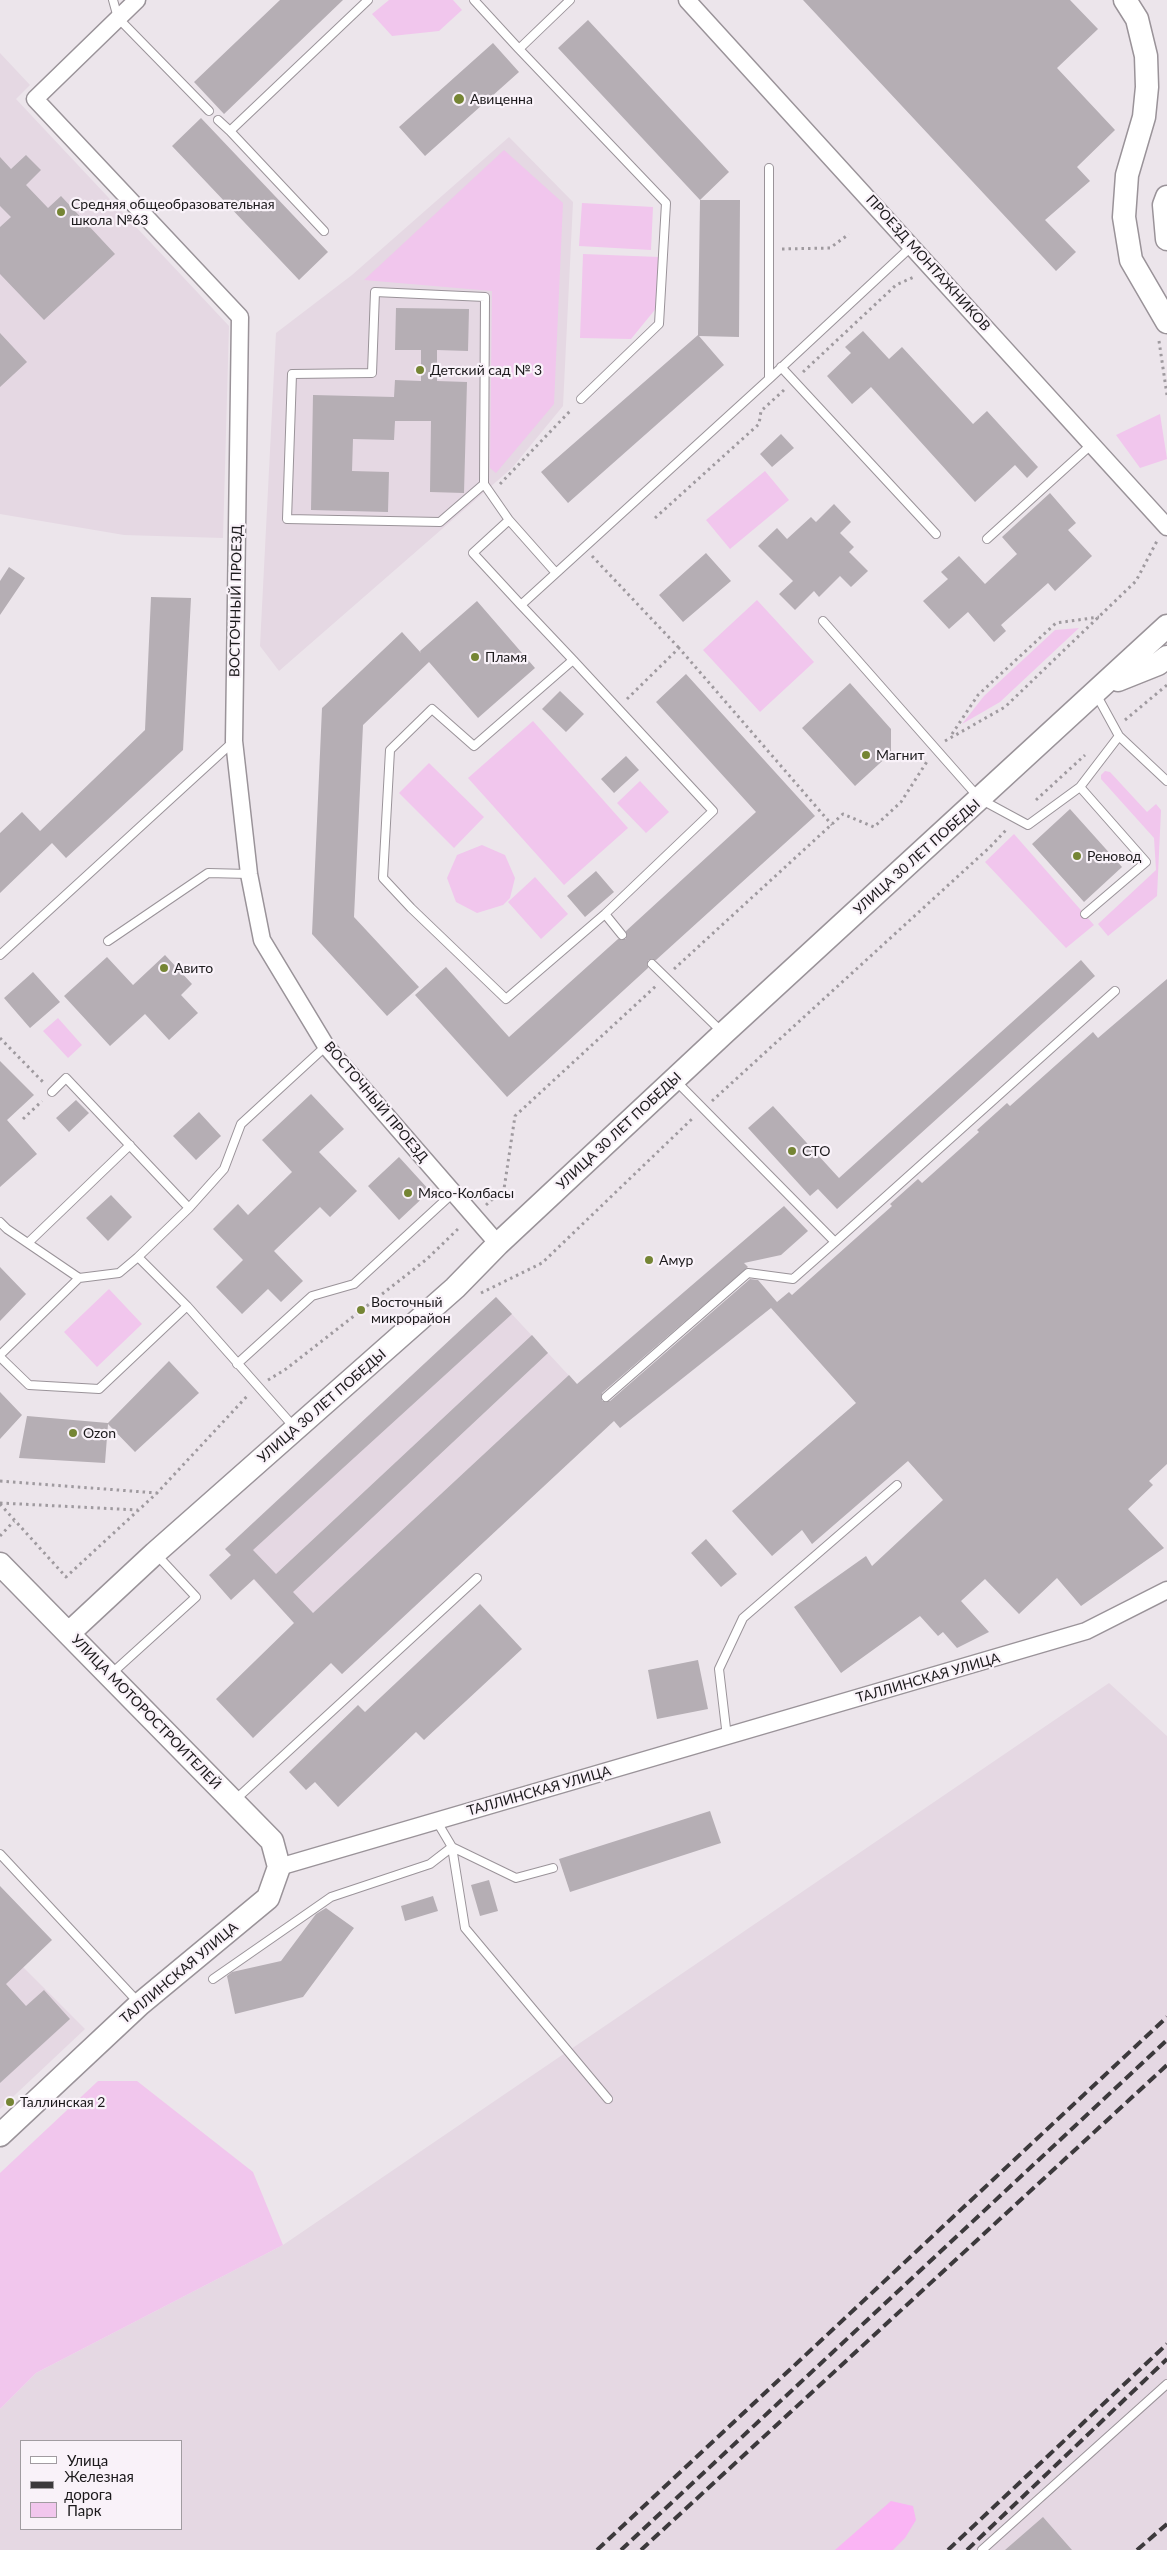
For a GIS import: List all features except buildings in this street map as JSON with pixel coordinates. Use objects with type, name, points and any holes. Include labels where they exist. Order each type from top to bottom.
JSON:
[{"type":"street","name":"ВОСТОЧНЫЙ ПРОЕЗД","points":[[137,0],[34,99],[240,317],[234,741],[249,874],[262,940],[326,1046],[498,1244]]},
{"type":"street","name":"ПРОЕЗД МОНТАЖНИКОВ","points":[[687,0],[1092,444],[1165,531]]},
{"type":"street","points":[[1125,0],[1140,29],[1146,56],[1147,87],[1144,117],[1127,175],[1124,217],[1132,260],[1167,322]]},
{"type":"street","points":[[1167,196],[1164,205],[1167,239]]},
{"type":"street","name":"УЛИЦА 30 ЛЕТ ПОБЕДЫ","points":[[69,1632],[155,1552],[448,1294],[498,1244],[724,1034],[1167,626]]},
{"type":"street","points":[[1100,689],[1158,664],[1167,657]]},
{"type":"street","name":"УЛИЦА МОТОРОСТРОИТЕЛЕЙ","points":[[0,1564],[69,1632],[272,1841],[279,1866]]},
{"type":"street","name":"ТАЛЛИНСКАЯ УЛИЦА","points":[[0,2134],[140,2004],[268,1898],[279,1866],[1086,1631],[1167,1590]]},
{"type":"lane","points":[[113,0],[118,18],[208,111]]},
{"type":"lane","points":[[230,130],[368,0]]},
{"type":"lane","points":[[474,0],[666,203],[659,324],[581,399]]},
{"type":"lane","points":[[519,49],[570,0]]},
{"type":"lane","points":[[218,120],[230,130],[324,231]]},
{"type":"lane","points":[[769,168],[769,379]]},
{"type":"lane","points":[[521,605],[912,246]]},
{"type":"lane","points":[[484,484],[440,522],[287,519],[292,374],[372,373],[375,292],[485,297],[484,484],[509,520],[556,573]]},
{"type":"lane","points":[[781,367],[936,534]]},
{"type":"lane","points":[[987,539],[1092,444]]},
{"type":"lane","points":[[509,520],[473,553],[618,708],[713,811],[606,914],[506,999],[411,908],[384,878],[390,750],[432,709],[474,746],[573,660]]},
{"type":"lane","points":[[823,621],[980,799],[1028,825],[1080,787],[1120,736]]},
{"type":"lane","points":[[1100,689],[1120,736],[1167,781]]},
{"type":"lane","points":[[0,955],[234,741]]},
{"type":"lane","points":[[1080,787],[1146,862],[1085,914]]},
{"type":"lane","points":[[108,941],[208,873],[249,874]]},
{"type":"lane","points":[[606,914],[622,935]]},
{"type":"lane","points":[[652,964],[724,1034]]},
{"type":"lane","points":[[606,1397],[748,1273],[793,1279],[1115,991]]},
{"type":"lane","points":[[187,1306],[99,1389],[29,1385],[0,1356],[79,1278],[119,1273],[138,1257],[189,1208],[224,1170],[241,1124],[326,1046]]},
{"type":"lane","points":[[52,1092],[66,1078],[189,1208]]},
{"type":"lane","points":[[675,1080],[835,1242]]},
{"type":"lane","points":[[29,1242],[130,1145]]},
{"type":"lane","points":[[237,1364],[312,1296],[354,1284],[454,1193]]},
{"type":"lane","points":[[0,1222],[79,1278]]},
{"type":"lane","points":[[138,1257],[187,1306],[295,1428]]},
{"type":"lane","points":[[726,1737],[719,1669],[743,1618],[897,1485]]},
{"type":"lane","points":[[110,1675],[196,1597],[155,1552]]},
{"type":"lane","points":[[233,1801],[477,1578]]},
{"type":"lane","points":[[436,1820],[452,1847],[465,1928],[608,2099]]},
{"type":"lane","points":[[452,1847],[516,1878],[553,1868]]},
{"type":"lane","points":[[212,1980],[331,1897],[430,1864],[452,1847]]},
{"type":"lane","points":[[0,1854],[140,2004]]},
{"type":"lane","points":[[982,2550],[1167,2384]]},
{"type":"path","points":[[770,249],[830,248],[849,234]]},
{"type":"path","points":[[490,494],[581,399]]},
{"type":"path","points":[[0,1504],[66,1576],[157,1493],[256,1386],[286,1369],[427,1259],[473,1215],[504,1190],[515,1116],[844,814],[874,827],[901,802],[936,748],[952,735],[1005,707],[1136,581],[1165,531]]},
{"type":"path","points":[[584,547],[679,648],[832,824]]},
{"type":"path","points":[[952,735],[978,695],[1056,623],[1099,617]]},
{"type":"path","points":[[618,708],[679,648]]},
{"type":"path","points":[[1115,728],[1167,685]]},
{"type":"path","points":[[474,1296],[542,1263],[703,1108],[990,847],[1016,819],[1087,754]]},
{"type":"path","points":[[0,1038],[52,1092],[23,1119]]},
{"type":"path","points":[[0,1481],[157,1493]]},
{"type":"path","points":[[0,1504],[138,1510]]},
{"type":"path","points":[[0,1536],[14,1521]]},
{"type":"shaded area","name":"Средняя общеобразовательная школа №63","points":[[0,53],[30,85],[16,99],[229,326],[223,538],[124,535],[0,514]]},
{"type":"shaded area","name":"Детский сад № 3","points":[[509,137],[573,202],[563,406],[512,468],[279,671],[260,646],[276,333],[352,275]]},
{"type":"shaded area","points":[[496,1297],[612,1422],[342,1674],[225,1549]]},
{"type":"shaded area","points":[[1109,1683],[1167,1736],[1167,2550],[0,2550],[0,2409],[36,2373],[283,2245]]},
{"type":"shaded area","points":[[0,1944],[85,2029],[0,2109]]},
{"type":"shaded area","points":[[891,2501],[913,2506],[916,2520],[905,2538],[893,2550],[835,2550]]},
{"type":"green space","points":[[389,0],[453,0],[462,10],[439,31],[392,36],[372,14]]},
{"type":"green space","points":[[504,150],[563,203],[554,404],[496,473],[490,468],[492,291],[364,280]]},
{"type":"green space","points":[[582,203],[653,207],[651,250],[579,246]]},
{"type":"green space","points":[[583,254],[659,257],[658,306],[631,339],[580,338]]},
{"type":"green space","points":[[1160,414],[1167,459],[1140,468],[1116,435]]},
{"type":"green space","points":[[765,471],[789,500],[730,549],[706,520]]},
{"type":"green space","points":[[757,600],[814,662],[760,712],[703,650]]},
{"type":"green space","points":[[1079,628],[1000,702],[962,724],[984,696],[1055,630]]},
{"type":"green space","points":[[533,721],[628,828],[564,885],[468,778]]},
{"type":"green space","points":[[429,763],[484,817],[454,848],[399,793]]},
{"type":"green space","points":[[1105,771],[1110,772],[1147,812],[1156,804],[1161,810],[1157,896],[1108,936],[1098,924],[1156,870],[1154,838],[1101,779],[1101,775]]},
{"type":"green space","points":[[640,781],[669,812],[646,833],[617,803]]},
{"type":"green space","points":[[1014,834],[1094,925],[1066,948],[985,862]]},
{"type":"green space","points":[[482,845],[505,855],[515,878],[510,898],[503,905],[477,913],[456,902],[447,878],[457,855]]},
{"type":"green space","points":[[535,877],[568,914],[541,939],[508,902]]},
{"type":"green space","points":[[58,1018],[82,1045],[68,1058],[43,1031]]},
{"type":"green space","points":[[109,1289],[142,1324],[97,1367],[64,1332]]},
{"type":"green space","points":[[98,2081],[137,2081],[253,2172],[283,2245],[36,2373],[0,2409],[0,2173]]},
{"type":"railway","points":[[597,2550],[1167,2017]]},
{"type":"railway","points":[[621,2550],[1167,2040]]},
{"type":"railway","points":[[641,2550],[1167,2065]]},
{"type":"railway","points":[[948,2550],[1167,2344]]},
{"type":"railway","points":[[967,2550],[1167,2359]]},
{"type":"railway","points":[[1137,2550],[1167,2524]]},
{"type":"place","name":"Авиценна","points":[[459,99]]},
{"type":"place","name":"Средняя общеобразовательная школа №63","points":[[61,212]]},
{"type":"place","name":"Детский сад № 3","points":[[420,370]]},
{"type":"place","name":"Пламя","points":[[475,657]]},
{"type":"place","name":"Магнит","points":[[866,755]]},
{"type":"place","name":"Реновод","points":[[1077,856]]},
{"type":"place","name":"Авито","points":[[164,968]]},
{"type":"place","name":"СТО","points":[[792,1151]]},
{"type":"place","name":"Мясо-Колбасы","points":[[408,1193]]},
{"type":"place","name":"Амур","points":[[649,1260]]},
{"type":"place","name":"Восточный микрорайон","points":[[361,1310]]},
{"type":"place","name":"Ozon","points":[[73,1433]]},
{"type":"place","name":"Таллинская 2","points":[[10,2102]]}]
